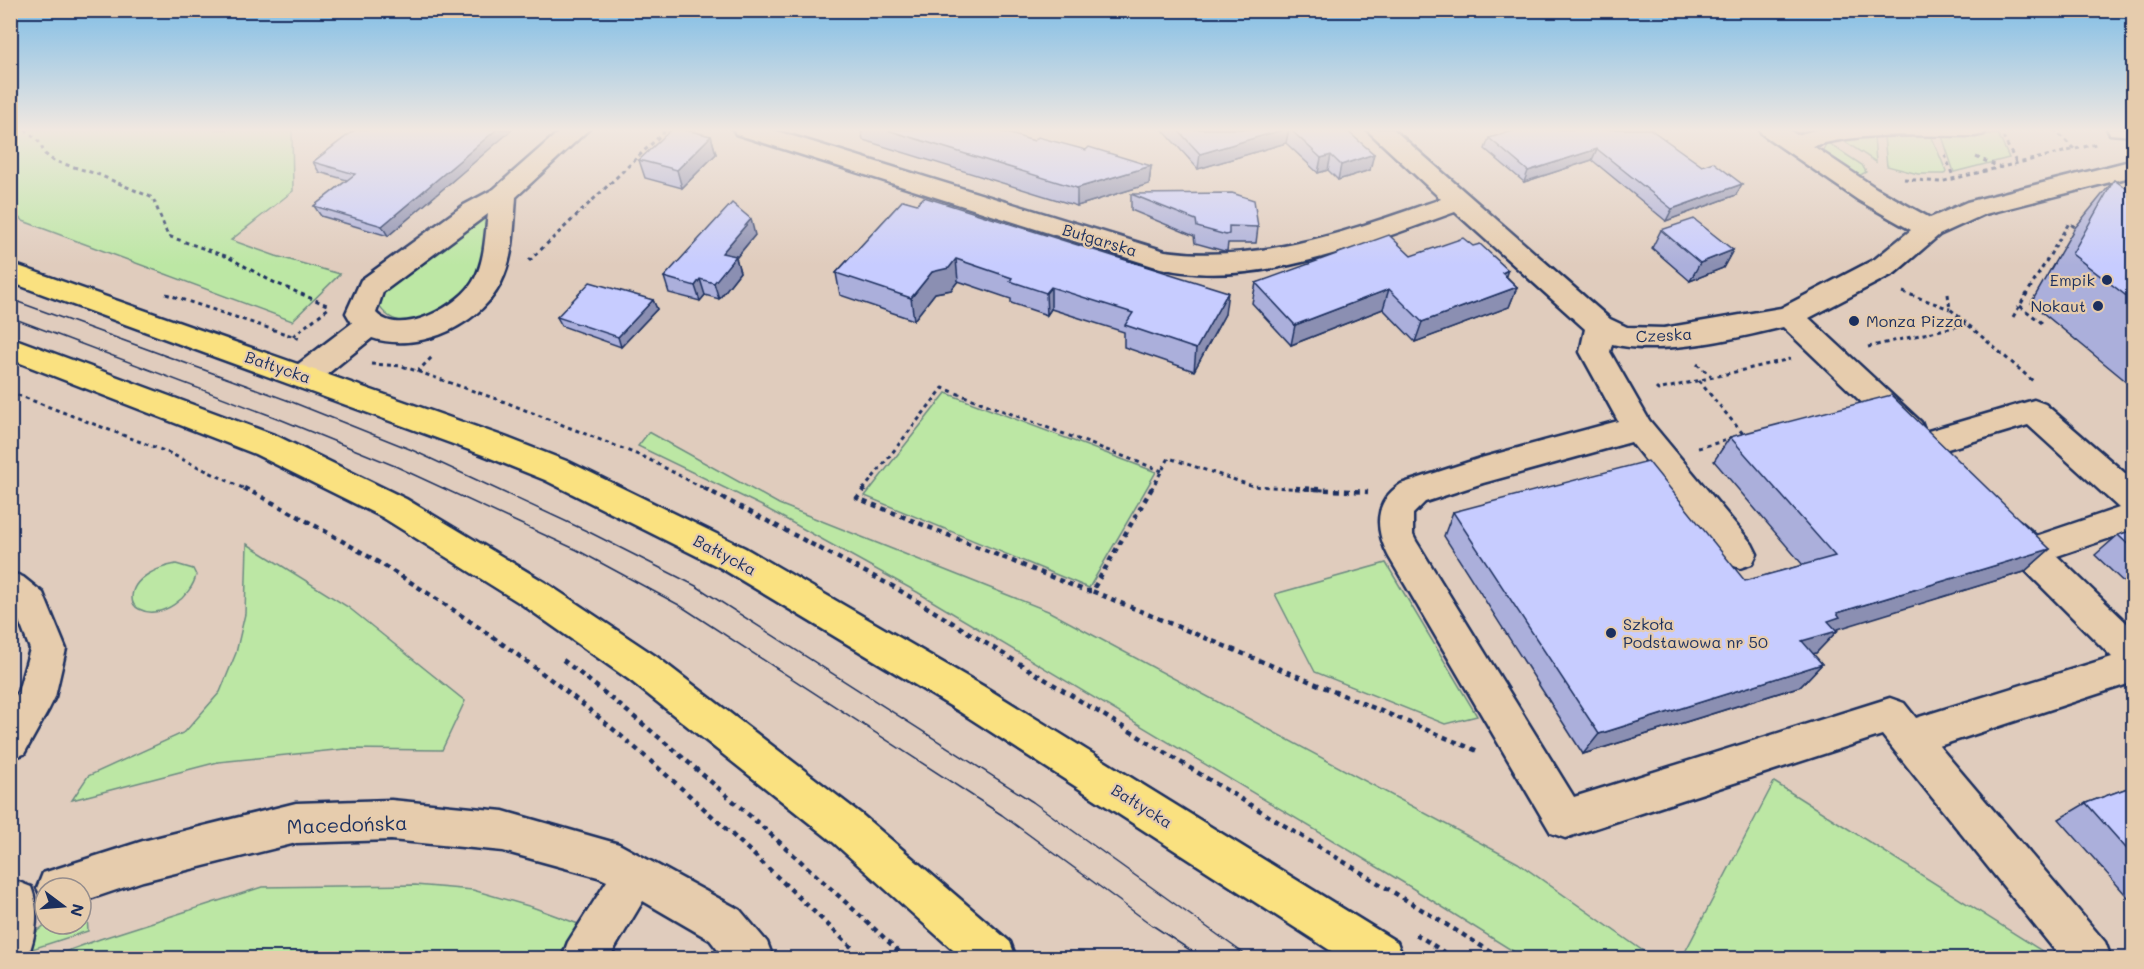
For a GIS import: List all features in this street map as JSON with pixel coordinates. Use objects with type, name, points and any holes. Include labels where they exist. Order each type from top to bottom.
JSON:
[{"type":"main road","name":"Bałtycka","points":[[10,272],[304,376],[557,471],[733,558],[980,704],[1381,958]]},
{"type":"main road","points":[[10,347],[266,445],[394,508],[532,594],[644,669],[847,828],[994,958]]},
{"type":"street","points":[[503,195],[497,251],[489,278],[478,298],[446,321],[411,332],[388,331],[369,325],[361,313],[371,287],[473,211],[503,195],[526,174]]},
{"type":"street","name":"Bułgarska","points":[[889,174],[1163,260],[1194,266],[1250,263],[1309,251],[1460,201]]},
{"type":"street","name":"Czeska","points":[[1430,174],[1600,326],[1614,334],[1627,337],[1664,338],[1755,324],[1789,316],[1885,266],[1929,229],[1976,208],[2109,174]]},
{"type":"street","points":[[1838,174],[1867,194],[1929,229]]},
{"type":"street","points":[[1789,316],[1948,469]]},
{"type":"street","points":[[304,376],[369,325]]},
{"type":"street","points":[[1600,326],[1595,352],[1638,428],[1740,554]]},
{"type":"street","points":[[1924,444],[2034,412],[2133,501]]},
{"type":"street","points":[[1638,428],[1481,471],[1413,493],[1399,505],[1395,522],[1401,547],[1565,819],[1890,715],[1972,818],[2089,958]]},
{"type":"street","points":[[1989,510],[2133,654]]},
{"type":"street","points":[[2029,552],[2133,516]]},
{"type":"street","points":[[10,587],[30,604],[48,649],[36,697],[10,741]]},
{"type":"street","points":[[1909,738],[2133,666]]},
{"type":"street","name":"Macedońska","points":[[93,877],[143,861],[296,823],[392,820],[503,831],[604,858],[636,874],[725,925],[751,958]]},
{"type":"street","points":[[584,958],[636,874]]},
{"type":"street","points":[[10,947],[24,899]]},
{"type":"path","points":[[98,174],[153,198],[168,236],[228,257],[271,281],[330,306]]},
{"type":"path","points":[[529,262],[620,174]]},
{"type":"path","points":[[1899,179],[1940,182],[1973,174]]},
{"type":"path","points":[[2013,317],[2069,223],[2087,235]]},
{"type":"path","points":[[160,292],[335,350]]},
{"type":"path","points":[[2020,306],[2042,324]]},
{"type":"path","points":[[1857,350],[1967,324]]},
{"type":"path","points":[[417,372],[433,356]]},
{"type":"path","points":[[374,365],[402,366],[505,402],[646,458],[894,587],[1500,958]]},
{"type":"path","points":[[1662,458],[1744,435],[1699,381]]},
{"type":"path","points":[[1162,471],[943,388],[857,498],[1075,587],[1092,591],[1503,762],[1528,758]]},
{"type":"path","points":[[10,392],[218,475],[350,545],[513,651],[637,749],[735,836],[863,958]]},
{"type":"path","points":[[1092,591],[1169,458],[1253,486],[1374,492],[1399,505]]},
{"type":"path","points":[[560,658],[647,725],[755,818],[906,958]]},
{"type":"green space","points":[[11,174],[293,174],[293,191],[231,240],[276,256],[340,274],[292,321],[23,221],[11,211]]},
{"type":"green space","points":[[492,211],[481,268],[475,283],[469,289],[437,313],[415,321],[393,319],[384,312],[376,301],[382,289]]},
{"type":"green space","points":[[946,393],[1156,472],[1089,588],[865,496]]},
{"type":"green space","points":[[649,432],[779,504],[1048,611],[1518,863],[1653,958],[1524,958],[1404,883],[917,592],[762,506],[638,446]]},
{"type":"green space","points":[[247,544],[348,607],[465,701],[442,750],[345,749],[218,762],[72,800],[88,776],[185,732],[220,692],[236,653],[245,614]]},
{"type":"green space","points":[[1386,563],[1477,716],[1445,724],[1315,672],[1275,594]]},
{"type":"green space","points":[[176,564],[193,569],[196,575],[182,598],[157,612],[148,612],[136,607],[132,598],[137,584],[148,574]]},
{"type":"green space","points":[[1774,782],[2042,951],[2039,958],[1687,958],[1683,956]]},
{"type":"green space","points":[[415,885],[473,890],[532,907],[581,925],[560,958],[48,958],[262,887]]},
{"type":"green space","points":[[33,936],[73,936],[23,952]]},
{"type":"building","points":[[355,174],[443,174],[382,226],[314,206]]},
{"type":"building","points":[[1032,174],[1123,174],[1077,188]]},
{"type":"building","points":[[1629,174],[1729,174],[1742,184],[1672,209]]},
{"type":"building","points":[[2114,180],[2133,193],[2133,301],[2072,254]]},
{"type":"building","points":[[1232,193],[1254,200],[1258,227],[1229,226],[1229,234],[1226,235],[1197,227],[1196,220],[1131,194]]},
{"type":"building","points":[[924,197],[1228,292],[1196,349],[1125,325],[1133,313],[1051,287],[1046,293],[1010,281],[1012,278],[956,259],[949,268],[932,272],[911,298],[836,273],[903,200],[917,204]]},
{"type":"building","points":[[732,203],[751,219],[722,253],[736,256],[714,283],[700,279],[695,286],[664,277]]},
{"type":"building","points":[[1694,219],[1733,250],[1700,263],[1661,230]]},
{"type":"building","points":[[1389,235],[1411,256],[1463,238],[1473,246],[1480,244],[1508,270],[1502,273],[1517,287],[1422,322],[1389,289],[1295,325],[1256,283]]},
{"type":"building","points":[[590,282],[653,300],[618,337],[557,317]]},
{"type":"building","points":[[1891,395],[2050,549],[1837,613],[1840,617],[1828,621],[1837,631],[1802,641],[1822,664],[1599,734],[1453,512],[1648,461],[1745,581],[1835,556],[1730,437]]},
{"type":"building","points":[[2133,530],[2133,549],[2118,535]]},
{"type":"building","points":[[2133,786],[2133,856],[2086,803]]},
{"type":"tram line","points":[[10,299],[292,402],[412,450],[591,533],[696,586],[1033,802],[1250,958]]},
{"type":"tram line","points":[[10,317],[277,418],[395,466],[577,550],[679,605],[1002,815],[1152,925],[1202,958]]},
{"type":"place","name":"Empik","points":[[2107,280]]},
{"type":"place","name":"Nokaut","points":[[2098,306]]},
{"type":"place","name":"Monza Pizza","points":[[1854,321]]},
{"type":"place","name":"Szkoła Podstawowa nr 50","points":[[1611,633]]}]
